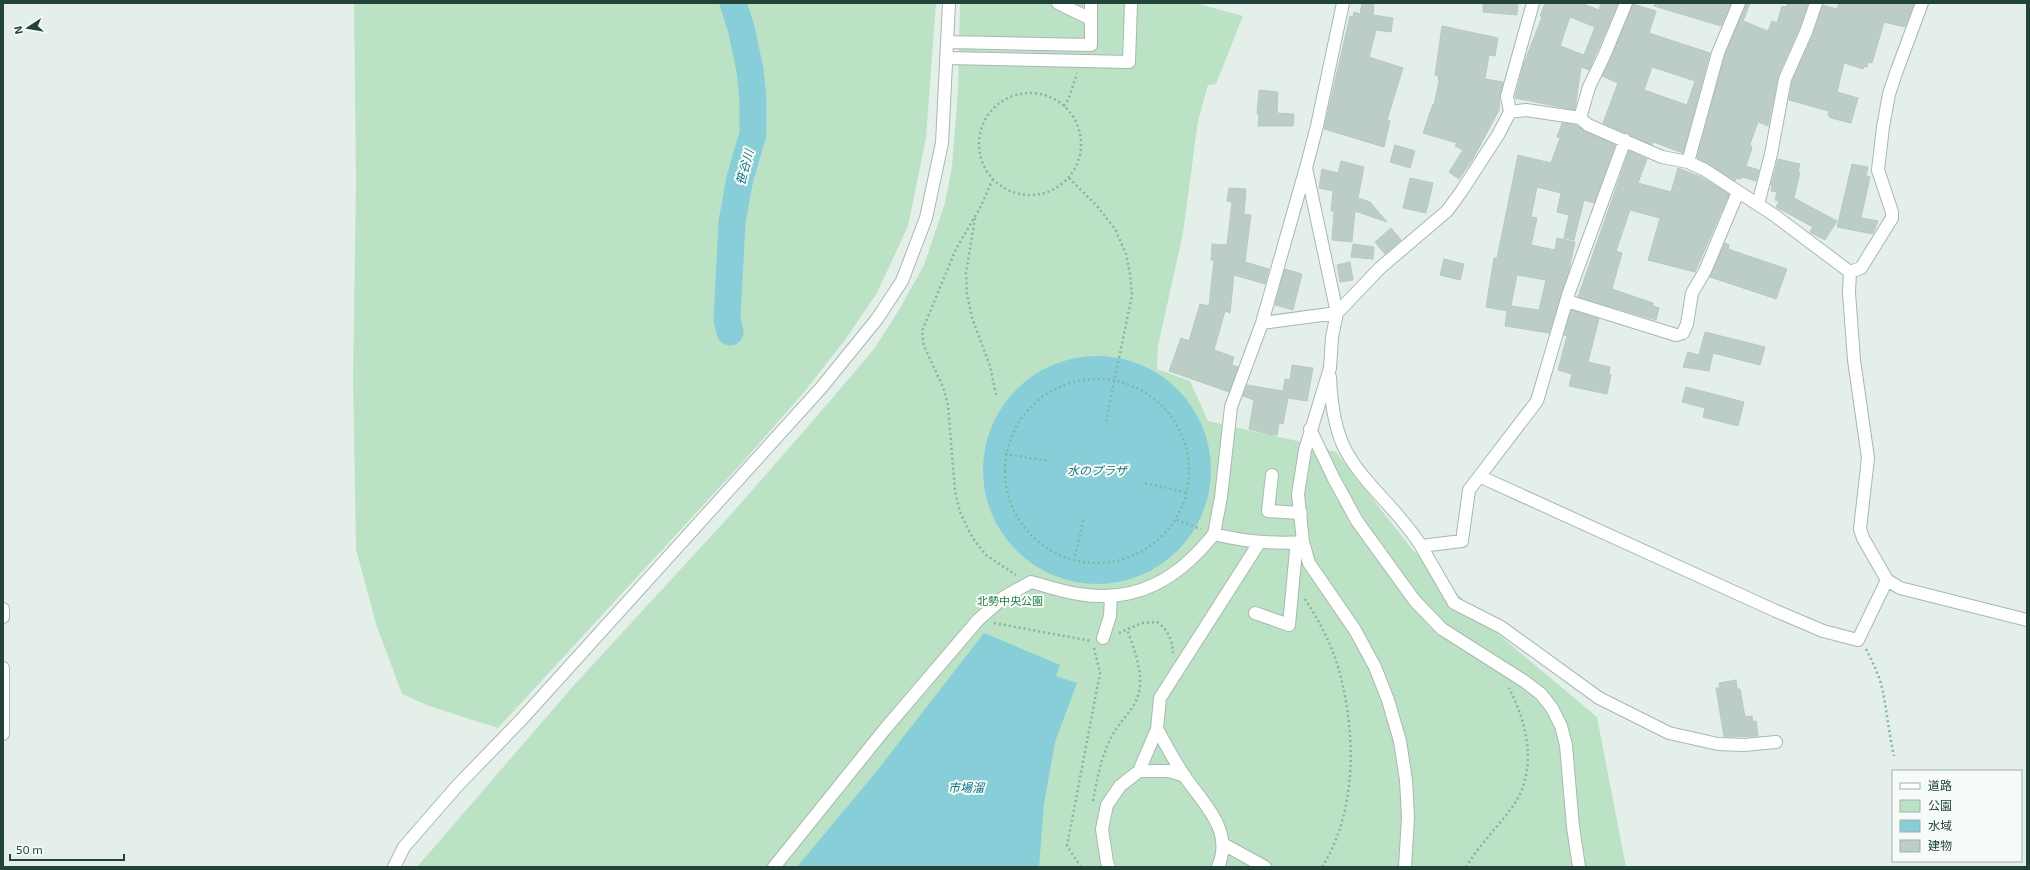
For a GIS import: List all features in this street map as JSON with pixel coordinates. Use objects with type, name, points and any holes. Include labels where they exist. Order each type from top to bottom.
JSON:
[{"type":"street","points":[[394,867],[404,847],[458,785],[521,720],[811,399],[877,319],[902,281],[926,218],[942,143],[949,3]]},
{"type":"street","points":[[1058,3],[1091,19]]},
{"type":"street","points":[[948,42],[1091,45],[1091,3]]},
{"type":"street","points":[[946,58],[1129,62],[1131,3]]},
{"type":"street","points":[[774,867],[885,729],[978,620],[1004,597],[1031,582],[1079,594],[1111,596],[1143,590],[1164,581],[1191,560],[1214,534],[1221,497],[1231,407],[1262,323],[1306,168],[1343,3]]},
{"type":"street","points":[[1262,323],[1337,313],[1380,268],[1447,211],[1498,136],[1510,112],[1507,96],[1533,3]]},
{"type":"street","points":[[1580,118],[1589,87],[1604,56],[1626,3]]},
{"type":"street","points":[[1688,162],[1718,53],[1739,3]]},
{"type":"street","points":[[1758,204],[1771,154],[1785,79],[1806,32],[1816,3]]},
{"type":"street","points":[[1850,272],[1861,268],[1892,218],[1892,212],[1878,170],[1883,127],[1889,94],[1922,3]]},
{"type":"street","points":[[1510,112],[1526,110],[1580,118],[1588,125],[1662,157],[1688,162],[1705,170],[1758,204],[1850,272]]},
{"type":"street","points":[[1421,546],[1462,541],[1469,490],[1481,477],[1536,401],[1567,302],[1625,140]]},
{"type":"street","points":[[1306,168],[1337,313],[1332,337],[1330,368],[1331,407],[1345,450],[1373,487],[1410,528],[1454,603],[1501,627],[1599,698],[1669,733],[1718,744],[1744,745],[1776,742]]},
{"type":"street","points":[[1567,302],[1676,335],[1683,333],[1692,293],[1705,271],[1738,192]]},
{"type":"street","points":[[1850,272],[1849,293],[1854,360],[1868,458],[1860,529],[1863,538],[1887,580],[1900,588],[2027,620]]},
{"type":"street","points":[[1330,368],[1310,429],[1298,494],[1303,542],[1309,563],[1355,630],[1375,667],[1388,700],[1400,741],[1406,780],[1408,817],[1405,867]]},
{"type":"street","points":[[1310,429],[1334,479],[1357,521],[1415,601],[1442,629],[1541,694],[1552,708],[1561,726],[1566,745],[1572,827],[1579,867]]},
{"type":"street","points":[[1272,475],[1268,511],[1301,513]]},
{"type":"street","points":[[1481,477],[1776,611],[1823,631],[1858,640],[1887,580]]},
{"type":"street","points":[[1214,534],[1240,541],[1259,543],[1273,544],[1303,542]]},
{"type":"street","points":[[1255,613],[1289,625],[1296,550],[1303,542]]},
{"type":"street","points":[[1109,867],[1102,829],[1107,805],[1120,786],[1139,771],[1157,729],[1160,698],[1259,543]]},
{"type":"street","points":[[1098,640],[1110,616],[1111,596]]},
{"type":"street","points":[[3,609],[3,617]]},
{"type":"street","points":[[3,668],[3,734]]},
{"type":"street","points":[[1157,729],[1185,776],[1206,804],[1219,825],[1223,844],[1218,867]]},
{"type":"street","points":[[1139,771],[1170,771],[1185,776]]},
{"type":"street","points":[[1223,844],[1265,867]]},
{"type":"path","points":[[1064,106],[1069,98],[1077,71]]},
{"type":"path","points":[[1030,92],[1047,95],[1064,106],[1073,115],[1080,130],[1082,147],[1077,164],[1070,178],[1056,189],[1040,195],[1023,195],[1007,190],[993,179],[983,165],[979,148],[980,131],[988,115],[999,103],[1014,95],[1030,92]]},
{"type":"path","points":[[1070,178],[1097,206],[1115,229],[1126,254],[1132,295],[1106,421]]},
{"type":"path","points":[[993,179],[976,215],[956,249],[922,330],[924,346],[943,387],[948,405],[955,491],[960,512],[972,537],[986,555],[1004,568],[1031,582]]},
{"type":"path","points":[[976,215],[966,273],[967,294],[972,318],[990,366],[996,395]]},
{"type":"path","points":[[1088,378],[1129,383],[1161,402],[1172,416],[1180,436],[1188,464],[1188,493],[1177,520],[1142,554],[1108,563],[1089,564],[1074,561],[1057,555],[1039,544],[1027,533],[1017,519],[1005,486],[1003,473],[1005,454],[1012,433],[1032,404],[1050,392],[1068,383],[1088,378]]},
{"type":"path","points":[[1005,454],[1049,461]]},
{"type":"path","points":[[1145,483],[1188,493]]},
{"type":"path","points":[[1074,561],[1084,517]]},
{"type":"path","points":[[1177,520],[1214,534]]},
{"type":"path","points":[[1293,580],[1318,619],[1340,673],[1351,752],[1341,829],[1330,855],[1322,867]]},
{"type":"path","points":[[978,620],[1098,640],[1142,623],[1157,622],[1165,628],[1172,641],[1173,667],[1170,681]]},
{"type":"path","points":[[1092,806],[1101,762],[1109,742],[1119,724],[1134,704],[1139,693],[1139,665],[1127,629]]},
{"type":"path","points":[[1081,867],[1067,846],[1100,673],[1098,640]]},
{"type":"path","points":[[1858,640],[1864,644],[1876,669],[1883,691],[1887,727],[1894,756]]},
{"type":"path","points":[[1466,867],[1513,805],[1524,785],[1528,763],[1526,734],[1515,700],[1508,687]]},
{"type":"green space","points":[[354,3],[936,3],[926,138],[908,226],[877,293],[845,340],[805,391],[742,463],[498,728],[429,706],[402,694],[376,624],[356,549],[353,378],[356,183]]},
{"type":"green space","name":"北勢中央公園","points":[[960,3],[1195,3],[1243,16],[1216,84],[1208,85],[1198,121],[1183,233],[1158,346],[1157,369],[1190,381],[1208,421],[1297,441],[1336,452],[1412,549],[1498,634],[1597,717],[1626,867],[417,867],[575,684],[735,510],[817,416],[874,349],[899,310],[924,265],[945,203],[952,166],[958,90]]},
{"type":"water","name":"水のプラザ","points":[[1086,356],[1108,356],[1141,364],[1161,375],[1178,389],[1192,406],[1203,426],[1211,459],[1209,492],[1203,514],[1192,534],[1178,551],[1161,565],[1141,576],[1108,584],[1086,584],[1053,576],[1043,571],[1024,558],[1009,543],[1002,534],[991,514],[983,481],[983,459],[991,426],[996,416],[1009,397],[1024,382],[1033,375],[1053,364]]},
{"type":"water","name":"市場溜","points":[[984,633],[1060,665],[1056,676],[1077,683],[1055,742],[1044,804],[1039,867],[797,867],[876,772]]},
{"type":"building","points":[[1362,3],[1374,3],[1373,15],[1393,18],[1391,32],[1376,30],[1369,57],[1403,68],[1387,120],[1390,121],[1384,147],[1324,129],[1350,16],[1353,17],[1354,12],[1360,14]]},
{"type":"building","points":[[1483,3],[1518,3],[1517,15],[1483,12]]},
{"type":"building","points":[[1545,3],[1581,3],[1599,10],[1601,3],[1618,3],[1589,70],[1581,67],[1575,110],[1515,98],[1524,63],[1542,17],[1540,16]],"holes":[[[1570,17],[1595,27],[1584,55],[1560,46]]]},
{"type":"building","points":[[1655,3],[1731,3],[1721,26],[1654,6]]},
{"type":"building","points":[[1746,3],[1750,3],[1743,21],[1768,31],[1772,21],[1777,23],[1782,6],[1786,7],[1788,3],[1808,3],[1799,29],[1778,76],[1768,126],[1758,122],[1750,144],[1752,148],[1746,166],[1759,170],[1756,181],[1742,177],[1741,179],[1736,178],[1735,181],[1697,158],[1724,58]]},
{"type":"building","points":[[1839,3],[1914,3],[1905,27],[1884,22],[1872,63],[1868,62],[1867,67],[1864,66],[1863,69],[1844,63],[1837,92],[1858,98],[1851,123],[1831,118],[1828,115],[1829,111],[1789,100],[1792,81],[1813,35],[1823,5],[1837,9]]},
{"type":"building","points":[[1633,4],[1656,11],[1649,33],[1710,53],[1683,153],[1653,142],[1652,145],[1603,123],[1618,83],[1602,76]],"holes":[[[1652,67],[1695,81],[1687,105],[1644,90]]]},
{"type":"building","points":[[1442,26],[1498,38],[1495,56],[1489,55],[1485,79],[1503,82],[1500,94],[1499,110],[1474,157],[1459,179],[1449,172],[1463,150],[1455,146],[1457,143],[1423,133],[1433,104],[1434,105],[1439,81],[1439,76],[1435,75]]},
{"type":"building","points":[[1259,90],[1278,92],[1277,113],[1294,114],[1293,126],[1258,126],[1259,114],[1257,114]]},
{"type":"building","points":[[1562,123],[1573,124],[1615,145],[1594,203],[1584,200],[1574,240],[1564,238],[1569,215],[1557,212],[1561,193],[1537,187],[1531,217],[1537,218],[1531,245],[1555,250],[1557,238],[1575,242],[1569,270],[1549,333],[1505,326],[1507,311],[1486,307],[1494,258],[1497,258],[1518,155],[1551,163],[1560,138],[1557,137]],"holes":[[[1517,275],[1546,280],[1539,310],[1511,306]]]},
{"type":"building","points":[[1395,145],[1415,151],[1410,168],[1390,162]]},
{"type":"building","points":[[1629,151],[1647,159],[1638,183],[1671,192],[1678,168],[1701,177],[1729,194],[1695,272],[1648,260],[1660,218],[1630,210],[1616,251],[1622,253],[1612,289],[1653,303],[1653,306],[1659,308],[1656,320],[1578,297]]},
{"type":"building","points":[[1778,159],[1800,164],[1798,172],[1800,172],[1794,198],[1837,221],[1825,240],[1810,232],[1813,227],[1776,207],[1779,201],[1775,200],[1777,192],[1771,191],[1771,185]]},
{"type":"building","points":[[1341,161],[1364,167],[1358,198],[1370,202],[1387,222],[1355,211],[1352,242],[1332,240],[1334,211],[1331,211],[1333,191],[1319,188],[1322,169],[1338,173]]},
{"type":"building","points":[[1852,164],[1868,167],[1866,176],[1870,177],[1861,218],[1878,221],[1873,234],[1837,227]]},
{"type":"building","points":[[1410,178],[1433,183],[1426,213],[1403,208]]},
{"type":"building","points":[[1229,188],[1246,189],[1244,214],[1251,215],[1245,262],[1269,269],[1265,284],[1234,275],[1230,313],[1225,311],[1214,350],[1234,357],[1232,365],[1238,367],[1229,392],[1169,371],[1181,338],[1189,341],[1200,304],[1209,306],[1214,260],[1211,260],[1212,244],[1227,245],[1232,202],[1227,201]]},
{"type":"building","points":[[1391,228],[1401,240],[1385,254],[1375,242]]},
{"type":"building","points":[[1725,243],[1729,245],[1728,249],[1787,269],[1776,299],[1710,277]]},
{"type":"building","points":[[1353,244],[1374,247],[1373,259],[1351,257]]},
{"type":"building","points":[[1444,259],[1464,264],[1460,280],[1440,275]]},
{"type":"building","points":[[1350,262],[1353,280],[1340,282],[1337,265]]},
{"type":"building","points":[[1285,269],[1302,274],[1293,310],[1275,305]]},
{"type":"building","points":[[1571,310],[1599,319],[1588,362],[1610,367],[1609,374],[1611,375],[1607,394],[1569,386],[1572,374],[1558,370],[1567,336],[1564,335]]},
{"type":"building","points":[[1705,332],[1765,347],[1760,365],[1713,353],[1709,371],[1683,367],[1688,352],[1699,355]]},
{"type":"building","points":[[1292,365],[1313,368],[1307,401],[1288,398],[1283,424],[1279,423],[1277,435],[1249,429],[1254,400],[1243,396],[1247,385],[1283,391],[1285,379],[1290,380]]},
{"type":"building","points":[[1686,387],[1744,402],[1738,426],[1703,417],[1705,408],[1682,402]]},
{"type":"building","points":[[1736,680],[1737,689],[1740,689],[1745,717],[1752,716],[1753,722],[1756,721],[1758,736],[1724,737],[1716,688],[1720,688],[1719,683]]},
{"type":"waterway","name":"笹谷川","points":[[730,332],[727,319],[732,222],[740,178],[753,134],[753,99],[750,70],[741,28],[733,3]]}]
